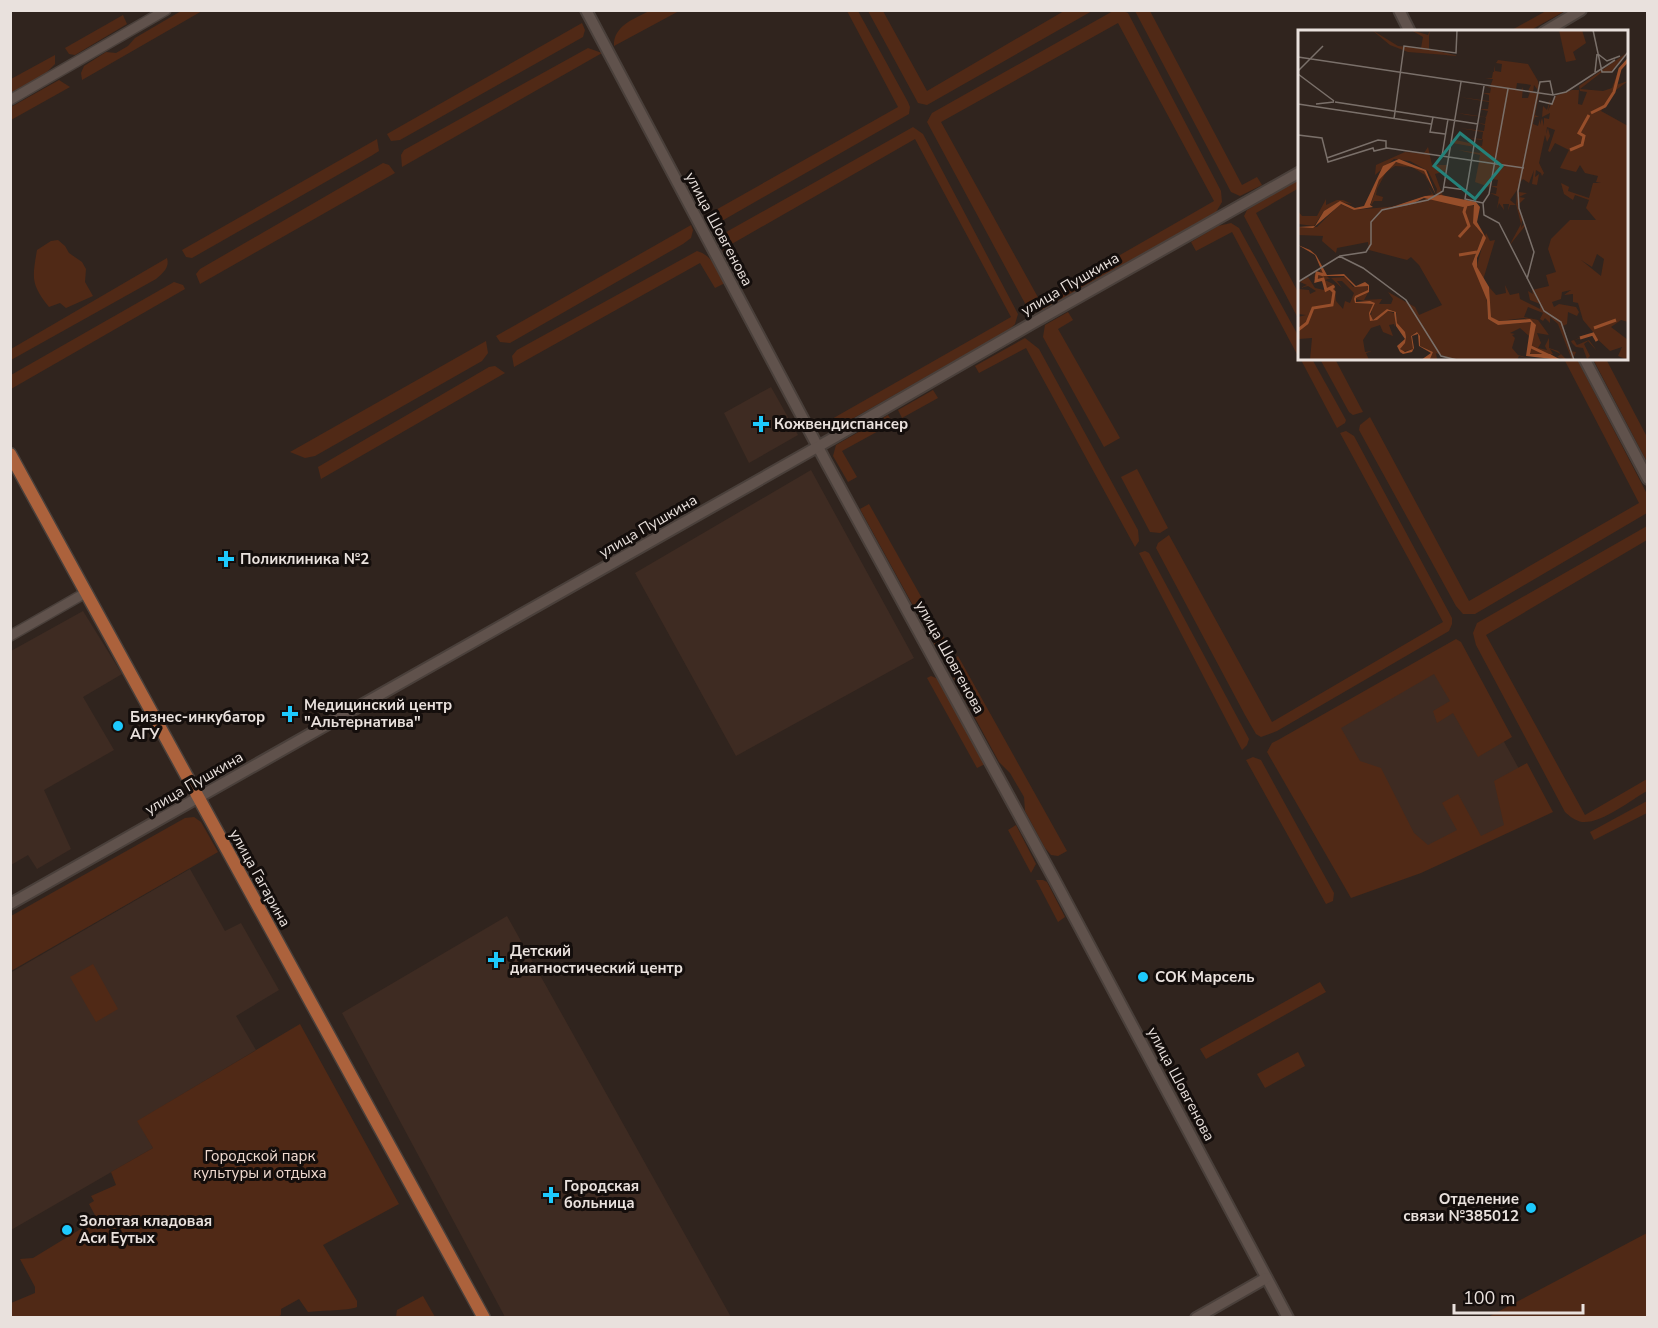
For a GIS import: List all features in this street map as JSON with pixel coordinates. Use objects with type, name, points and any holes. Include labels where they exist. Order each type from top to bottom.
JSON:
[{"type":"main road","name":"улица Шовгенова","points":[[586,10],[1288,1317]]},
{"type":"main road","points":[[1399,10],[1409,30]]},
{"type":"main road","points":[[1547,30],[1581,10]]},
{"type":"main road","name":"улица Пушкина","points":[[10,904],[199,799],[1298,173]]},
{"type":"main road","points":[[1585,360],[1647,479]]},
{"type":"main road","name":"улица Гагарина","points":[[10,454],[483,1317]]},
{"type":"main road","points":[[1196,1317],[1266,1278]]},
{"type":"street","points":[[10,100],[166,10]]},
{"type":"street","points":[[10,636],[87,592]]},
{"type":"shaded area","name":"Кожвендиспансер","points":[[771,387],[798,435],[749,463],[724,413]]},
{"type":"shaded area","points":[[811,470],[914,658],[736,756],[635,573]]},
{"type":"shaded area","points":[[83,611],[122,674],[83,697],[114,750],[44,790],[71,849],[37,869],[28,855],[11,865],[11,651]]},
{"type":"shaded area","points":[[1453,650],[1543,812],[1425,870],[1283,750]]},
{"type":"shaded area","points":[[190,869],[225,931],[241,923],[279,990],[236,1016],[256,1050],[138,1121],[153,1148],[11,1230],[10,973]]},
{"type":"shaded area","name":"Городская больница","points":[[507,916],[731,1317],[505,1317],[342,1013]]},
{"type":"green space","points":[[181,11],[202,11],[82,80],[81,73],[84,66],[106,52],[116,53],[128,46],[135,38]]},
{"type":"green space","points":[[649,11],[679,11],[614,46],[617,33],[625,24]]},
{"type":"green space","points":[[847,11],[858,11],[908,102],[909,114],[720,222],[712,224],[705,216],[898,107]]},
{"type":"green space","points":[[868,11],[883,11],[927,91],[1064,11],[1092,11],[927,105],[918,103]]},
{"type":"green space","points":[[1113,11],[1123,11],[1128,13],[1221,191],[1222,202],[1216,212],[1043,310],[1034,312],[1028,309],[927,122],[932,113]],"holes":[[[1118,23],[1214,201],[1040,301],[941,122]]]},
{"type":"green space","points":[[1135,11],[1150,11],[1242,185],[1257,177],[1262,185],[1240,196],[1231,192]]},
{"type":"green space","points":[[1546,11],[1565,11],[1531,30],[1512,30]]},
{"type":"green space","points":[[123,15],[127,24],[75,55],[69,54],[65,48]]},
{"type":"green space","points":[[582,23],[585,30],[583,37],[400,140],[391,141],[387,134]]},
{"type":"green space","points":[[588,48],[602,53],[402,167],[401,155],[404,150]]},
{"type":"green space","points":[[55,55],[55,64],[45,74],[11,93],[11,79]]},
{"type":"green space","points":[[59,80],[70,87],[11,120],[11,107]]},
{"type":"green space","points":[[913,127],[923,134],[1018,314],[1015,324],[1010,329],[838,427],[822,431],[816,428],[1011,317],[915,139],[730,245],[749,281],[742,285],[719,242],[720,238],[728,231]]},
{"type":"green space","points":[[377,139],[379,151],[371,156],[192,258],[186,257],[182,250]]},
{"type":"green space","points":[[383,163],[389,165],[395,173],[200,284],[196,274],[200,269]]},
{"type":"green space","points":[[1298,180],[1298,189],[1256,213],[1298,292],[1298,318],[1244,216],[1247,210]]},
{"type":"green space","points":[[1231,223],[1239,228],[1298,335],[1298,356],[1232,232],[1196,251],[1191,242],[1218,226]]},
{"type":"green space","points":[[691,225],[693,230],[691,238],[683,244],[510,343],[500,342],[496,336]]},
{"type":"green space","points":[[58,240],[69,253],[82,262],[86,269],[85,282],[93,296],[66,308],[60,303],[49,307],[34,281],[37,250],[51,241]]},
{"type":"green space","points":[[697,251],[710,259],[725,283],[715,288],[700,263],[514,367],[512,356],[517,350]]},
{"type":"green space","points":[[167,258],[167,267],[156,279],[11,360],[11,349]]},
{"type":"green space","points":[[174,282],[183,285],[185,289],[11,389],[11,375]]},
{"type":"green space","points":[[1068,312],[1073,320],[1058,329],[1120,438],[1104,447],[1043,337],[1045,325]]},
{"type":"green space","points":[[1025,338],[1039,349],[1138,530],[1139,541],[1135,547],[1026,348],[979,373],[975,366]]},
{"type":"green space","points":[[486,341],[488,353],[482,361],[315,456],[305,458],[290,452]]},
{"type":"green space","points":[[1301,360],[1313,360],[1346,420],[1337,428]]},
{"type":"green space","points":[[1321,360],[1336,360],[1363,412],[1353,415],[1349,412]]},
{"type":"green space","points":[[1565,360],[1578,360],[1647,494],[1647,513],[1475,614],[1463,614],[1456,606],[1359,430],[1360,425],[1370,417],[1469,601],[1639,503]]},
{"type":"green space","points":[[1594,360],[1607,360],[1647,437],[1647,462]]},
{"type":"green space","points":[[495,366],[505,373],[321,479],[318,467],[489,367]]},
{"type":"green space","points":[[933,390],[938,398],[902,418],[898,410]]},
{"type":"green space","points":[[888,415],[893,423],[842,451],[857,477],[848,482],[833,456],[836,445]]},
{"type":"green space","points":[[1346,431],[1354,436],[1452,618],[1452,624],[1449,631],[1277,731],[1261,737],[1256,734],[1245,715],[1156,548],[1158,543],[1169,535],[1272,722],[1443,622],[1340,433]]},
{"type":"green space","points":[[1137,469],[1168,528],[1160,533],[1150,532],[1121,477]]},
{"type":"green space","points":[[869,504],[951,650],[937,649],[860,509]]},
{"type":"green space","points":[[1647,526],[1647,540],[1486,635],[1585,815],[1647,779],[1647,791],[1616,811],[1590,822],[1577,821],[1565,812],[1476,645],[1473,633],[1477,623]]},
{"type":"green space","points":[[1145,551],[1149,553],[1249,739],[1242,750],[1139,553]]},
{"type":"green space","points":[[1456,639],[1461,642],[1512,737],[1478,757],[1453,713],[1437,723],[1433,711],[1450,701],[1434,674],[1341,728],[1360,761],[1381,768],[1414,833],[1428,845],[1457,830],[1442,803],[1458,794],[1481,836],[1504,825],[1494,781],[1527,763],[1553,812],[1421,873],[1351,898],[1267,752],[1272,743]]},
{"type":"green space","points":[[958,656],[1067,851],[1058,856],[1051,855],[1045,848],[1025,811],[1024,797],[1010,773],[999,762],[950,672],[950,661]]},
{"type":"green space","points":[[931,676],[940,683],[985,764],[977,768],[927,678]]},
{"type":"green space","points":[[1253,757],[1261,760],[1334,893],[1333,901],[1326,904],[1246,760]]},
{"type":"green space","points":[[1647,801],[1647,813],[1594,840],[1590,832]]},
{"type":"green space","points":[[194,817],[201,822],[218,852],[11,971],[11,916],[185,818]]},
{"type":"green space","points":[[1016,825],[1036,864],[1031,873],[1008,830]]},
{"type":"green space","points":[[1036,880],[1047,882],[1065,917],[1058,922]]},
{"type":"green space","points":[[93,964],[118,1009],[96,1022],[70,977]]},
{"type":"green space","points":[[1320,982],[1326,992],[1206,1059],[1200,1049]]},
{"type":"green space","name":"Городской парк культуры и отдыха","points":[[300,1024],[399,1204],[323,1245],[357,1301],[357,1307],[308,1312],[299,1299],[281,1309],[281,1315],[277,1317],[11,1317],[11,1303],[35,1293],[35,1287],[20,1259],[33,1258],[97,1219],[89,1204],[94,1201],[91,1196],[116,1185],[111,1172],[153,1148],[137,1121]]},
{"type":"green space","points":[[1298,1052],[1305,1066],[1265,1088],[1257,1074]]},
{"type":"green space","points":[[1647,1233],[1647,1317],[1488,1317]]},
{"type":"green space","points":[[423,1296],[435,1317],[396,1317],[397,1310]]},
{"type":"place","name":"Кожвендиспансер","points":[[761,424]]},
{"type":"place","name":"Поликлиника №2","points":[[226,559]]},
{"type":"place","name":"Медицинский центр \"Альтернатива\"","points":[[290,714]]},
{"type":"place","name":"Бизнес-инкубатор АГУ","points":[[118,726]]},
{"type":"place","name":"Детский диагностический центр","points":[[496,960]]},
{"type":"place","name":"СОК Марсель","points":[[1143,977]]},
{"type":"place","name":"Городская больница","points":[[551,1195]]},
{"type":"place","name":"Отделение связи №385012","points":[[1531,1208]]},
{"type":"place","name":"Золотая кладовая Аси Еутых","points":[[67,1230]]}]
